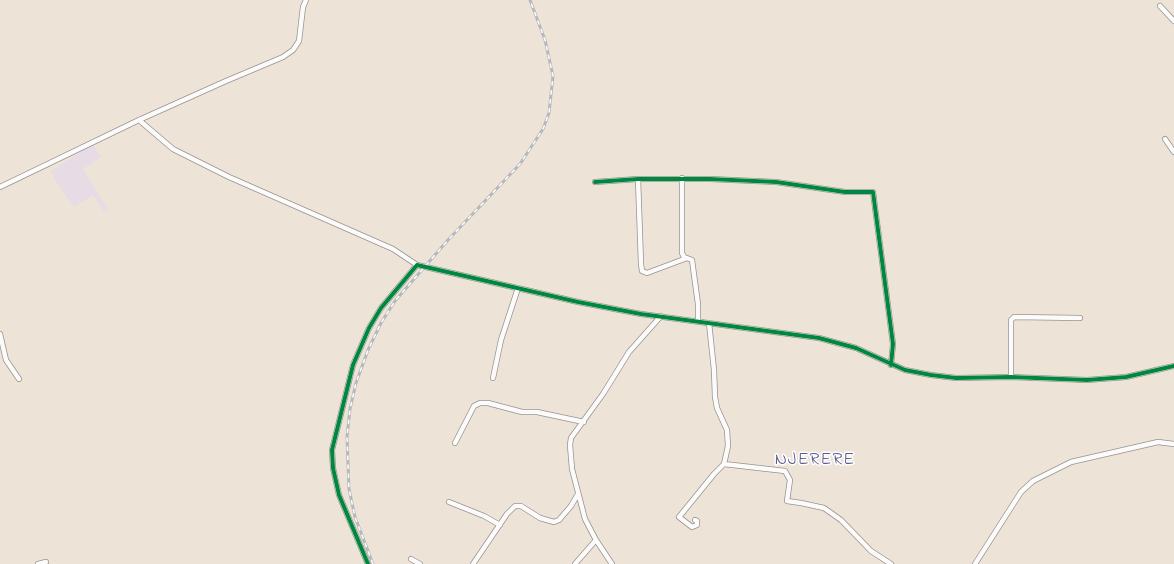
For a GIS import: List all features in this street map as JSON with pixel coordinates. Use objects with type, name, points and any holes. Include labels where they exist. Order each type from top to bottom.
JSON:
[{"type":"street","points":[[0,187],[226,80],[283,57],[293,50],[300,36],[306,0]]},
{"type":"street","points":[[1160,6],[1174,21]]},
{"type":"street","points":[[140,120],[173,149],[223,174],[393,249],[416,265],[578,302],[661,316],[819,338],[856,348],[891,365],[931,376],[956,378],[1011,376],[1058,380],[1114,379],[1174,366]]},
{"type":"street","points":[[1165,139],[1174,152]]},
{"type":"street","points":[[682,178],[682,253],[684,257],[692,260],[697,297],[698,321]]},
{"type":"street","points":[[595,182],[682,178],[776,182],[845,192],[873,192],[893,338],[891,365]]},
{"type":"street","points":[[638,179],[642,271],[647,273],[689,258]]},
{"type":"street","points":[[368,564],[339,495],[333,468],[332,450],[353,365],[369,328],[381,308],[416,265]]},
{"type":"street","points":[[493,378],[501,340],[518,288]]},
{"type":"street","points":[[612,564],[596,540],[585,519],[572,469],[570,445],[574,434],[603,394],[629,352],[661,316]]},
{"type":"street","points":[[1011,376],[1011,320],[1014,317],[1080,318]]},
{"type":"street","points":[[695,520],[698,521],[697,525],[692,527],[679,517],[724,464],[729,443],[727,430],[717,408],[715,397],[709,323]]},
{"type":"street","points":[[0,334],[6,360],[19,379]]},
{"type":"street","points":[[455,443],[474,406],[480,403],[488,403],[522,412],[537,412],[584,422]]},
{"type":"street","points":[[975,564],[1021,492],[1033,481],[1071,462],[1158,442],[1174,444]]},
{"type":"street","points":[[724,464],[785,471],[790,480],[787,502],[801,503],[824,508],[841,520],[872,551],[891,564]]},
{"type":"street","points":[[473,564],[507,514],[515,506],[518,505],[540,518],[554,522],[559,520],[578,494]]},
{"type":"street","points":[[449,502],[484,516],[500,525]]},
{"type":"street","points":[[576,564],[596,540]]},
{"type":"street","points":[[411,559],[420,564]]},
{"type":"street","points":[[38,564],[46,562]]},
{"type":"shaded area","points":[[93,144],[101,157],[83,169],[108,209],[104,212],[93,195],[74,207],[55,180],[51,171]]},
{"type":"railway","points":[[373,564],[355,517],[349,489],[347,437],[350,409],[356,383],[368,350],[381,323],[395,301],[448,240],[520,164],[543,129],[549,113],[553,76],[545,40],[530,0]]},
{"type":"cycle path","points":[[595,182],[638,179],[710,179],[776,182],[845,192],[873,192],[893,344],[891,365]]},
{"type":"cycle path","points":[[368,564],[339,495],[333,468],[332,450],[353,365],[369,328],[381,308],[417,265],[578,302],[641,314],[819,338],[856,348],[905,370],[931,375],[956,378],[1011,377],[1087,380],[1126,377],[1174,366]]},
{"type":"district","name":"NJERERE","points":[[815,461]]}]
